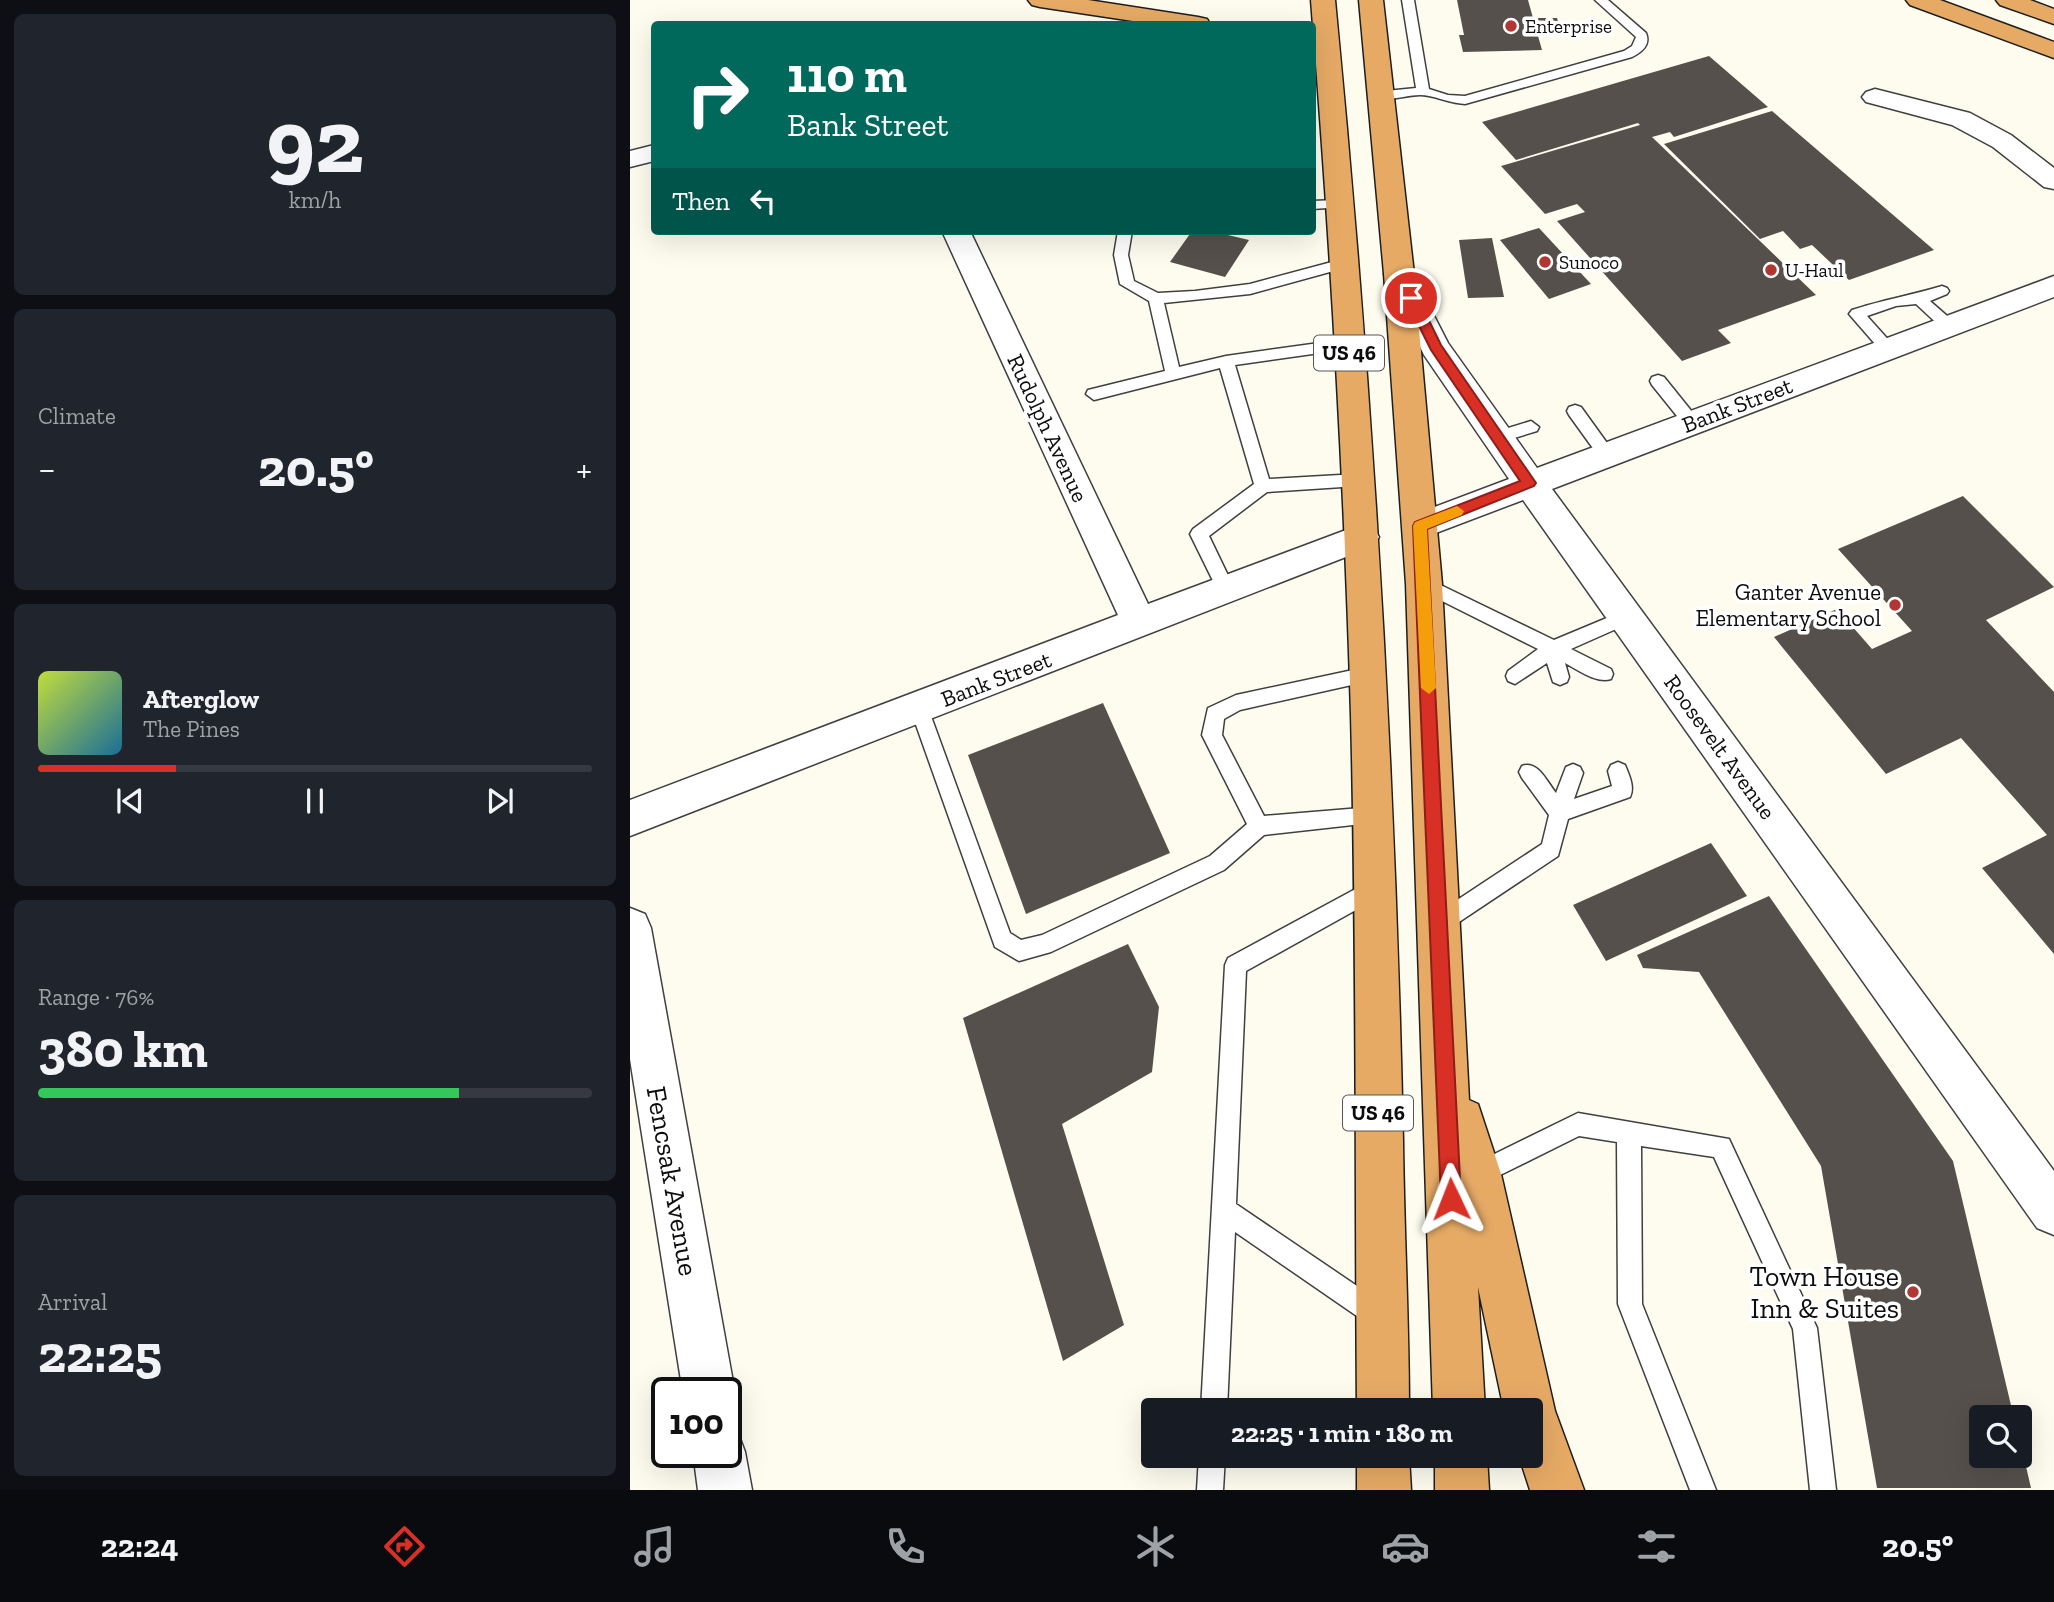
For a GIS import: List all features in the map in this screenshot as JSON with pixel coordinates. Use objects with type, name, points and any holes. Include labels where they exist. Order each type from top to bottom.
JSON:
[{"type":"highway","points":[[1040,0],[1178,21]]},
{"type":"highway","name":"US 46","points":[[1323,0],[1337,169],[1326,205],[1343,264],[1362,537],[1373,816],[1382,1398]]},
{"type":"highway","name":"US 46","points":[[1371,0],[1399,274],[1424,584],[1459,1398]]},
{"type":"highway","points":[[1918,0],[2054,51]]},
{"type":"highway","points":[[2008,0],[2054,17]]},
{"type":"highway","points":[[2048,0],[2054,3]]},
{"type":"highway","points":[[1316,129],[1337,169]]},
{"type":"highway","points":[[1446,1067],[1478,1174],[1528,1398]]},
{"type":"highway","points":[[1543,1448],[1557,1490]]},
{"type":"highway","points":[[1383,1468],[1384,1490]]},
{"type":"highway","points":[[1461,1468],[1462,1490]]},
{"type":"street","points":[[1875,97],[1961,119],[2002,141],[2054,181]]},
{"type":"street","points":[[630,159],[651,154]]},
{"type":"street","name":"Rudolph Avenue","points":[[958,235],[1140,624]]},
{"type":"street","name":"Roosevelt Avenue","points":[[1399,274],[1435,347],[1529,483],[2054,1211]]},
{"type":"street","name":"Bank Street","points":[[1420,526],[2054,286]]},
{"type":"street","name":"Bank Street","points":[[630,818],[1362,537]]},
{"type":"street","name":"Fencsak Avenue","points":[[630,928],[706,1377]]},
{"type":"street","points":[[722,1468],[725,1490]]},
{"type":"lane","points":[[1408,0],[1423,91]]},
{"type":"lane","points":[[1381,95],[1423,91],[1447,99],[1465,100],[1639,49],[1642,36],[1601,0]]},
{"type":"lane","points":[[1124,235],[1121,255],[1127,284],[1157,298],[1250,289],[1343,264]]},
{"type":"lane","points":[[1888,349],[1857,314],[1895,301],[1919,299],[1942,291]]},
{"type":"lane","points":[[1157,298],[1173,374]]},
{"type":"lane","points":[[1919,299],[1949,326]]},
{"type":"lane","points":[[1094,394],[1226,361],[1348,344]]},
{"type":"lane","points":[[1226,361],[1263,486]]},
{"type":"lane","points":[[1658,381],[1692,422]]},
{"type":"lane","points":[[1575,411],[1605,454]]},
{"type":"lane","points":[[1498,436],[1531,427]]},
{"type":"lane","points":[[1226,590],[1199,534],[1263,486],[1358,480]]},
{"type":"lane","points":[[1424,584],[1604,674]]},
{"type":"lane","points":[[1515,676],[1552,649],[1626,617]]},
{"type":"lane","points":[[1552,649],[1560,677]]},
{"type":"lane","points":[[1259,827],[1212,735],[1214,714],[1236,703],[1367,675]]},
{"type":"lane","points":[[919,708],[1002,940],[1019,951],[1044,945],[1217,863],[1259,827],[1373,816]]},
{"type":"lane","points":[[1559,813],[1623,791],[1618,771]]},
{"type":"lane","points":[[1529,772],[1559,813]]},
{"type":"lane","points":[[1440,923],[1551,849],[1559,813],[1573,773]]},
{"type":"lane","points":[[1215,1398],[1236,965],[1374,889]]},
{"type":"lane","points":[[1478,1174],[1578,1124],[1721,1147],[1805,1328],[1823,1490]]},
{"type":"lane","points":[[1629,1132],[1630,1304],[1703,1490]]},
{"type":"lane","points":[[1224,1210],[1381,1317]]},
{"type":"lane","points":[[1210,1490],[1211,1468]]},
{"type":"building","name":"Enterprise","points":[[1457,0],[1528,0],[1533,18],[1557,18],[1562,35],[1538,36],[1542,50],[1463,52],[1459,35],[1464,35]]},
{"type":"building","points":[[1709,56],[1768,107],[1674,137],[1670,132],[1652,137],[1816,295],[1718,330],[1731,343],[1682,361],[1557,221],[1585,212],[1577,204],[1545,214],[1501,166],[1640,125],[1638,123],[1516,160],[1482,122]]},
{"type":"building","points":[[1772,111],[1934,250],[1849,280],[1812,245],[1800,249],[1783,231],[1760,239],[1664,144]]},
{"type":"building","name":"Sunoco","points":[[1539,228],[1591,284],[1549,299],[1500,240]]},
{"type":"building","points":[[1189,235],[1228,235],[1249,240],[1225,277],[1170,262]]},
{"type":"building","name":"Sunoco","points":[[1492,238],[1504,297],[1468,298],[1459,240]]},
{"type":"building","name":"Ganter Avenue Elementary School","points":[[1963,496],[2054,587],[1986,620],[2054,692],[2054,954],[1982,868],[2047,835],[1961,738],[1886,774],[1774,637],[1837,609],[1872,649],[1912,631],[1838,549]]},
{"type":"building","points":[[1103,703],[1170,853],[1026,914],[968,755]]},
{"type":"building","points":[[1711,843],[1747,896],[1606,961],[1573,905]]},
{"type":"building","name":"Town House Inn & Suites","points":[[1769,896],[1953,1161],[2011,1405],[1969,1405],[1969,1468],[2026,1468],[2031,1488],[1877,1488],[1821,1166],[1699,972],[1643,968],[1637,955]]},
{"type":"building","points":[[1128,944],[1159,1007],[1152,1072],[1062,1124],[1124,1325],[1063,1361],[963,1018]]},
{"type":"slow traffic","points":[[1429,688],[1420,526],[1457,511]]},
{"type":"place","name":"Enterprise","points":[[1511,26]]},
{"type":"place","name":"Sunoco","points":[[1545,262]]},
{"type":"place","name":"U-Haul","points":[[1771,270]]},
{"type":"place","name":"Ganter Avenue Elementary School","points":[[1895,605]]},
{"type":"place","name":"Town House Inn & Suites","points":[[1913,1292]]},
{"type":"route","points":[[1411,298],[1435,347],[1529,483],[1420,526],[1451,1199]]}]
